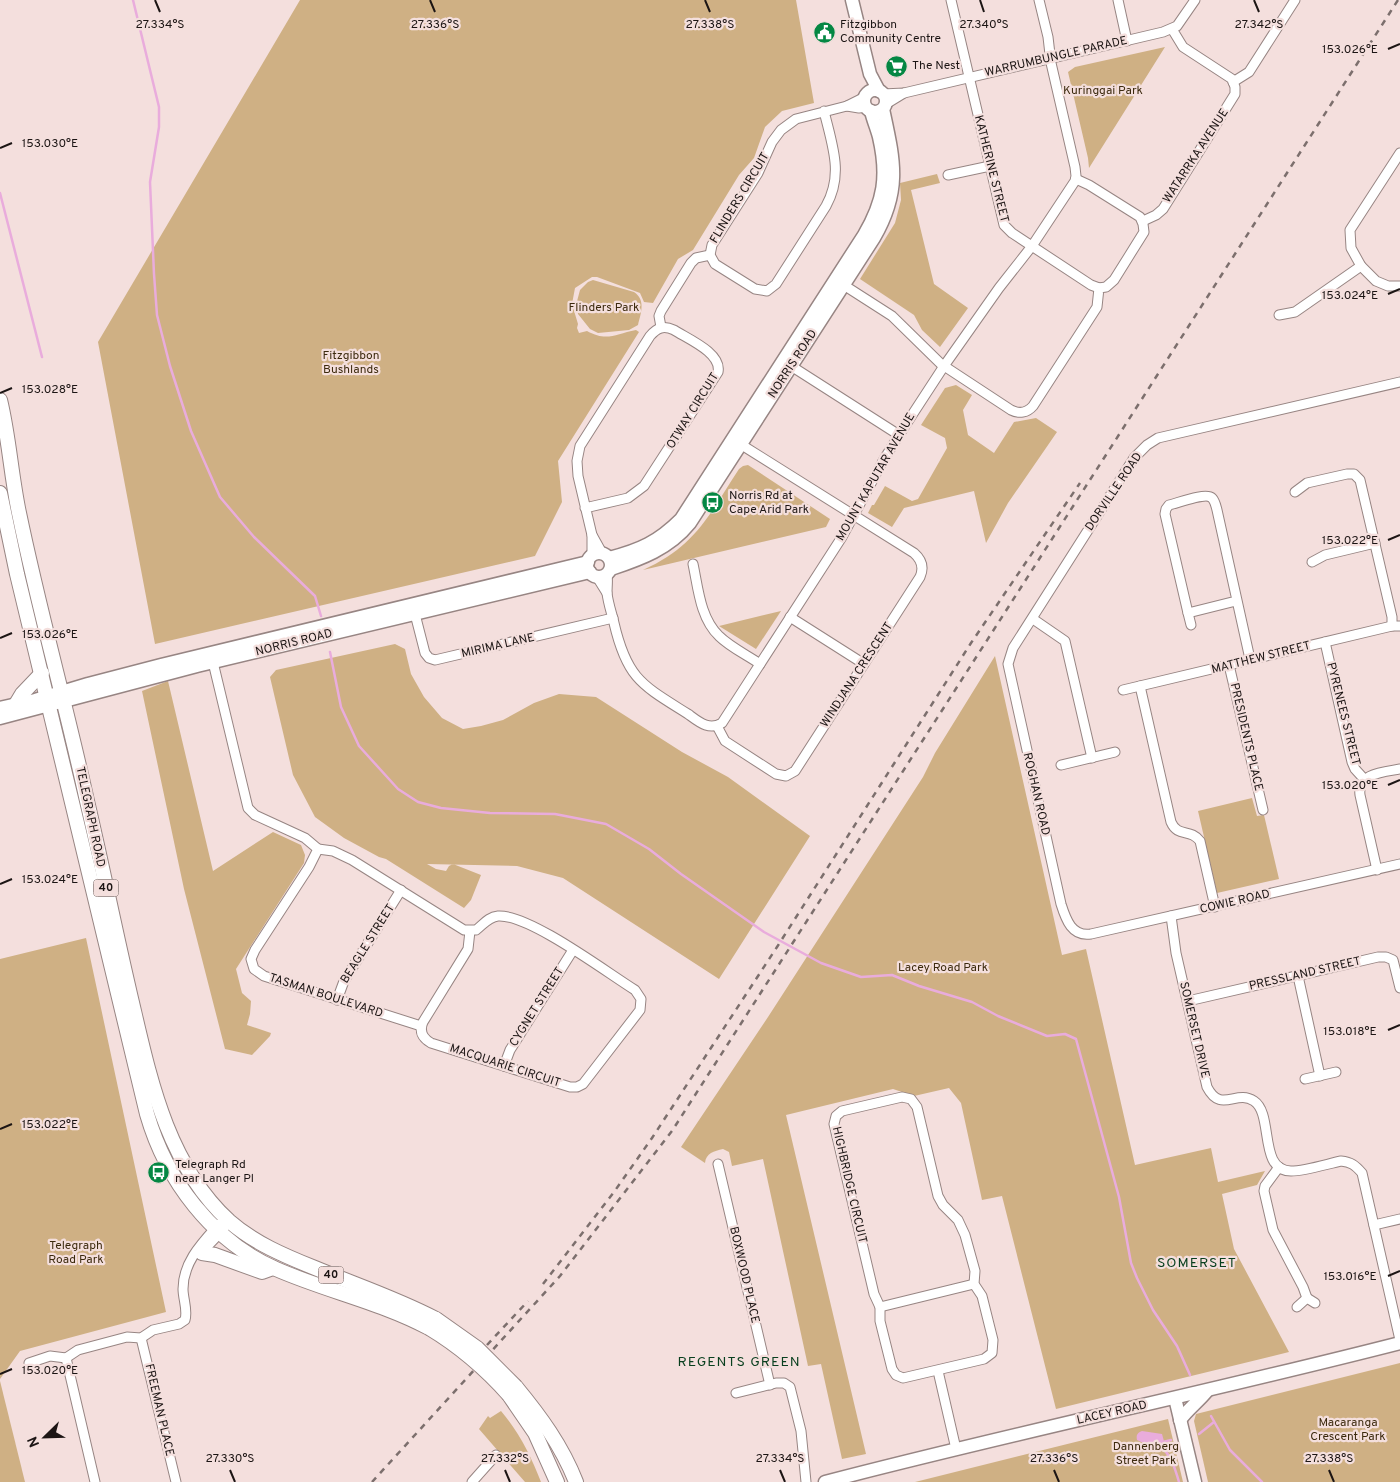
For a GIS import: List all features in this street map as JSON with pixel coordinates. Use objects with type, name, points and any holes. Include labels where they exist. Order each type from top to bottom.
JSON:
[{"type":"main road","points":[[852,0],[875,101]]},
{"type":"main road","name":"NORRIS ROAD","points":[[212,658],[415,614],[599,565],[646,547],[671,530],[737,442],[840,282],[878,210],[883,190],[883,157],[875,101]]},
{"type":"main road","name":"TELEGRAPH ROAD","points":[[0,400],[19,513],[63,697],[114,928],[150,1073],[164,1118],[183,1162],[202,1190],[228,1219]]},
{"type":"main road","name":"TELEGRAPH ROAD","points":[[0,493],[17,574],[151,1129],[175,1179],[192,1202],[218,1230]]},
{"type":"main road","name":"NORRIS ROAD","points":[[0,718],[63,697],[212,658],[599,565]]},
{"type":"main road","points":[[16,704],[22,694],[42,673]]},
{"type":"main road","name":"NORRIS ROAD","points":[[0,708],[16,704],[49,701]]},
{"type":"main road","name":"40","points":[[228,1219],[260,1242],[284,1256],[403,1303],[432,1323],[513,1391],[554,1436],[576,1482]]},
{"type":"main road","name":"40","points":[[218,1230],[247,1253],[274,1268],[432,1323]]},
{"type":"main road","points":[[202,1253],[215,1254],[262,1272],[274,1268]]},
{"type":"main road","name":"LACEY ROAD","points":[[825,1482],[956,1449],[1207,1391],[1400,1342]]},
{"type":"main road","name":"40","points":[[513,1391],[549,1462],[557,1482]]},
{"type":"main road","points":[[1180,1420],[1207,1391]]},
{"type":"main road","points":[[1175,1398],[1195,1482]]},
{"type":"street","name":"KATHERINE STREET","points":[[951,0],[1004,225],[1008,231],[1091,285],[1099,288]]},
{"type":"street","points":[[840,282],[892,316],[944,366],[1011,410],[1026,411],[1033,406],[1097,307],[1099,288],[1106,286],[1114,280],[1144,230],[1143,221],[1138,216],[1089,184],[1076,179],[1039,0]]},
{"type":"street","points":[[1118,0],[1127,41]]},
{"type":"street","points":[[1195,0],[1180,23],[1172,29],[1183,47],[1233,82],[1249,72],[1295,0]]},
{"type":"street","name":"WARRUMBUNGLE PARADE","points":[[875,101],[1172,29]]},
{"type":"street","name":"WATARRKA AVENUE","points":[[1143,221],[1156,215],[1162,209],[1234,97],[1236,91],[1233,82]]},
{"type":"street","name":"FLINDERS CIRCUIT","points":[[824,112],[836,164],[833,193],[776,284],[767,291],[755,289],[715,264],[710,255],[711,247],[758,173],[776,136],[791,122],[824,112],[847,106],[875,101]]},
{"type":"street","points":[[1400,153],[1350,230],[1351,248],[1361,266],[1376,281],[1388,286],[1400,286]]},
{"type":"street","points":[[948,175],[990,166]]},
{"type":"street","name":"MOUNT KAPUTAR AVENUE","points":[[717,726],[724,720],[854,516],[883,461],[944,366],[999,288],[1032,246],[1076,179]]},
{"type":"street","points":[[710,255],[696,258],[691,263],[660,311],[661,327],[650,336],[580,446],[576,469],[599,565],[608,581],[607,593],[624,656],[640,680],[656,694],[702,724],[709,727],[717,726]]},
{"type":"street","points":[[1279,315],[1294,312],[1361,266]]},
{"type":"street","name":"OTWAY CIRCUIT","points":[[585,508],[628,498],[644,486],[718,372],[718,363],[713,355],[674,330],[668,327],[661,327]]},
{"type":"street","points":[[787,364],[899,435]]},
{"type":"street","name":"DORVILLE ROAD","points":[[1008,660],[1013,648],[1134,458],[1147,445],[1158,438],[1400,382]]},
{"type":"street","name":"WINDJANA CRESCENT","points":[[717,726],[725,741],[776,774],[782,776],[795,771],[920,577],[922,565],[920,559],[914,553],[737,442]]},
{"type":"street","points":[[1295,492],[1307,483],[1347,474],[1354,474],[1360,480],[1392,617],[1396,626]]},
{"type":"street","points":[[1191,625],[1165,514],[1169,505],[1204,496],[1211,497],[1217,510],[1250,659]]},
{"type":"street","points":[[1312,562],[1325,555],[1375,543]]},
{"type":"street","points":[[693,564],[704,610],[710,626],[721,638],[760,664]]},
{"type":"street","points":[[1188,613],[1236,601]]},
{"type":"street","name":"MIRIMA LANE","points":[[415,614],[425,653],[429,658],[435,660],[613,618]]},
{"type":"street","points":[[790,617],[864,664]]},
{"type":"street","points":[[1032,619],[1065,641],[1092,758]]},
{"type":"street","name":"MATTHEW STREET","points":[[1123,690],[1396,626]]},
{"type":"street","name":"PYRENEES STREET","points":[[1325,642],[1352,762],[1355,769],[1365,780],[1361,784],[1360,792],[1377,870]]},
{"type":"street","points":[[212,658],[248,808],[255,815],[305,838],[318,849],[333,851],[344,856],[461,928],[470,931],[468,949],[421,1026]]},
{"type":"street","name":"ROGHAN ROAD","points":[[1008,660],[1009,673],[1043,828],[1061,904],[1071,927]]},
{"type":"street","name":"PRESIDENTS PLACE","points":[[1229,665],[1263,810]]},
{"type":"street","points":[[1140,686],[1171,822],[1176,830],[1192,834],[1200,841],[1214,907]]},
{"type":"street","points":[[1060,765],[1115,752]]},
{"type":"street","points":[[1365,780],[1372,775],[1400,769]]},
{"type":"street","name":"TASMAN BOULEVARD","points":[[318,849],[309,868],[255,950],[252,962],[254,969],[264,976],[421,1026]]},
{"type":"street","name":"COWIE ROAD","points":[[1071,927],[1080,934],[1088,935],[1400,864]]},
{"type":"street","name":"BEAGLE STREET","points":[[337,1000],[344,981],[401,890]]},
{"type":"street","name":"MACQUARIE CIRCUIT","points":[[421,1026],[423,1036],[431,1043],[570,1087],[580,1086],[586,1082],[640,1010],[641,999],[635,990],[538,928],[503,916],[496,916],[488,919],[478,929],[470,931]]},
{"type":"street","name":"SOMERSET DRIVE","points":[[1171,916],[1175,948],[1207,1086],[1211,1095],[1218,1099],[1225,1101],[1245,1098],[1253,1100],[1258,1105],[1262,1113],[1271,1156],[1279,1167]]},
{"type":"street","name":"CYGNET STREET","points":[[504,1066],[510,1050],[573,950]]},
{"type":"street","name":"PRESSLAND STREET","points":[[1188,1001],[1378,957],[1397,957],[1400,988]]},
{"type":"street","points":[[1298,976],[1320,1076]]},
{"type":"street","points":[[1305,1079],[1336,1072]]},
{"type":"street","name":"HIGHBRIDGE CIRCUIT","points":[[902,1097],[913,1102],[918,1111],[938,1196],[943,1205],[964,1229],[975,1271],[974,1284],[982,1296],[993,1340],[993,1351],[988,1358],[906,1378],[899,1377],[893,1372],[880,1321],[880,1307],[874,1294],[835,1129],[836,1116],[846,1110],[902,1097]]},
{"type":"street","points":[[1297,1307],[1311,1301],[1273,1230],[1264,1191],[1265,1186],[1279,1167],[1290,1171],[1341,1161],[1349,1162],[1356,1165],[1362,1173],[1400,1342]]},
{"type":"street","name":"BOXWOOD PLACE","points":[[718,1164],[770,1385]]},
{"type":"street","points":[[28,1363],[50,1356],[66,1358],[78,1350],[127,1337],[141,1338],[153,1330],[179,1324],[185,1320],[183,1280],[191,1256],[228,1219]]},
{"type":"street","points":[[1374,1225],[1400,1219]]},
{"type":"street","points":[[189,1264],[202,1253],[218,1230]]},
{"type":"street","points":[[880,1307],[974,1284]]},
{"type":"street","name":"FREEMAN PLACE","points":[[141,1338],[176,1482]]},
{"type":"street","points":[[66,1358],[95,1482]]},
{"type":"street","points":[[938,1370],[956,1449]]},
{"type":"street","points":[[736,1393],[784,1383],[792,1390],[803,1440],[806,1482]]},
{"type":"street","points":[[472,1482],[496,1455]]},
{"type":"green space","name":"Fitzgibbon Bushlands","points":[[300,0],[796,0],[814,103],[782,111],[765,127],[754,158],[739,175],[693,250],[678,259],[653,303],[644,302],[640,293],[597,277],[592,277],[575,288],[572,304],[579,333],[587,331],[606,337],[636,330],[639,332],[558,461],[562,502],[535,556],[155,644],[98,342]]},
{"type":"green space","name":"Kuringgai Park","points":[[1165,47],[1089,168],[1068,72],[1075,67]]},
{"type":"green space","points":[[937,174],[940,183],[911,190],[934,284],[968,308],[940,347],[922,330],[914,315],[860,279],[895,223],[901,200],[900,183]]},
{"type":"green space","name":"Flinders Park","points":[[593,280],[634,292],[638,295],[642,307],[638,325],[629,330],[598,333],[590,329],[578,314],[576,305],[580,290]]},
{"type":"green space","points":[[956,385],[972,395],[963,410],[968,435],[994,453],[1014,422],[1036,418],[1057,432],[1008,503],[986,543],[974,491],[904,508],[892,527],[868,513],[885,486],[912,501],[918,499],[947,448],[945,438],[921,425],[945,388]]},
{"type":"green space","points":[[748,465],[830,519],[826,527],[643,570],[661,561],[689,540],[700,528],[739,469]]},
{"type":"green space","points":[[781,611],[756,649],[719,626]]},
{"type":"green space","points":[[395,644],[405,649],[411,674],[424,697],[442,718],[463,729],[503,720],[534,703],[559,694],[596,697],[682,752],[728,777],[810,836],[719,979],[563,878],[517,866],[455,865],[481,875],[471,900],[464,908],[386,859],[344,838],[315,817],[293,775],[270,677],[276,670]],"holes":[[[427,864],[452,865],[446,871],[436,869]]]},
{"type":"green space","name":"Lacey Road Park","points":[[995,656],[1062,955],[1086,949],[1135,1165],[1211,1148],[1218,1182],[1265,1171],[1257,1185],[1222,1194],[1234,1249],[1289,1352],[1056,1409],[1002,1196],[982,1200],[961,1103],[949,1088],[914,1096],[893,1089],[786,1115],[866,1454],[842,1459],[821,1364],[808,1366],[763,1159],[732,1166],[729,1152],[723,1149],[709,1155],[705,1163],[681,1147],[768,1017],[923,777],[935,753]]},
{"type":"green space","points":[[168,681],[213,871],[273,832],[301,845],[305,855],[304,863],[236,969],[242,993],[251,1001],[247,1025],[271,1033],[252,1055],[225,1049],[184,889],[142,691]]},
{"type":"green space","points":[[1252,798],[1257,816],[1264,815],[1279,879],[1217,893],[1198,811]]},
{"type":"green space","name":"Telegraph Road Park","points":[[86,938],[166,1312],[20,1351],[0,1379],[0,959]]},
{"type":"green space","name":"Macaranga Crescent Park","points":[[1400,1363],[1400,1482],[1208,1482],[1194,1421],[1196,1414]]},
{"type":"green space","points":[[0,1381],[25,1482],[0,1482]]},
{"type":"green space","points":[[501,1411],[524,1445],[541,1482],[525,1482],[479,1429],[488,1416],[490,1418]]},
{"type":"green space","name":"Dannenberg Street Park","points":[[1168,1419],[1183,1482],[915,1482]]},
{"type":"shaded area","points":[[1142,1431],[1162,1434],[1165,1445],[1156,1449],[1137,1440],[1137,1434]]},
{"type":"waterway","points":[[133,0],[159,107],[159,127],[150,182],[157,315],[170,366],[191,431],[220,497],[254,537],[315,596],[321,616]]},
{"type":"waterway","points":[[0,193],[42,357]]},
{"type":"waterway","points":[[330,652],[341,707],[359,746],[398,789],[418,802],[441,808],[490,813],[555,814],[606,824],[649,849],[681,874],[764,932],[821,963],[861,977],[892,975],[919,986],[972,1002],[998,1016],[1047,1036],[1065,1034],[1076,1039],[1119,1197],[1131,1263],[1153,1310],[1177,1346],[1190,1375]]},
{"type":"waterway","points":[[1211,1416],[1230,1450],[1262,1482]]},
{"type":"waterway","points":[[1199,1434],[1214,1422]]},
{"type":"waterway","points":[[1163,1442],[1171,1440]]},
{"type":"waterway","points":[[1161,1446],[1172,1462],[1179,1482]]},
{"type":"railway","points":[[372,1482],[560,1276],[672,1131],[1398,0]]},
{"type":"railway","points":[[543,1284],[614,1192],[652,1138],[777,947],[971,643],[1080,483]]},
{"type":"railway","points":[[487,1345],[528,1301]]},
{"type":"place","name":"Fitzgibbon Community Centre","points":[[824,32]]},
{"type":"place","name":"The Nest","points":[[896,66]]},
{"type":"place","name":"Norris Rd at Cape Arid Park","points":[[713,503]]},
{"type":"place","name":"Telegraph Rd near Langer Pl","points":[[159,1172]]},
{"type":"district","name":"SOMERSET","points":[[1197,1263]]},
{"type":"district","name":"REGENTS GREEN","points":[[739,1362]]}]
